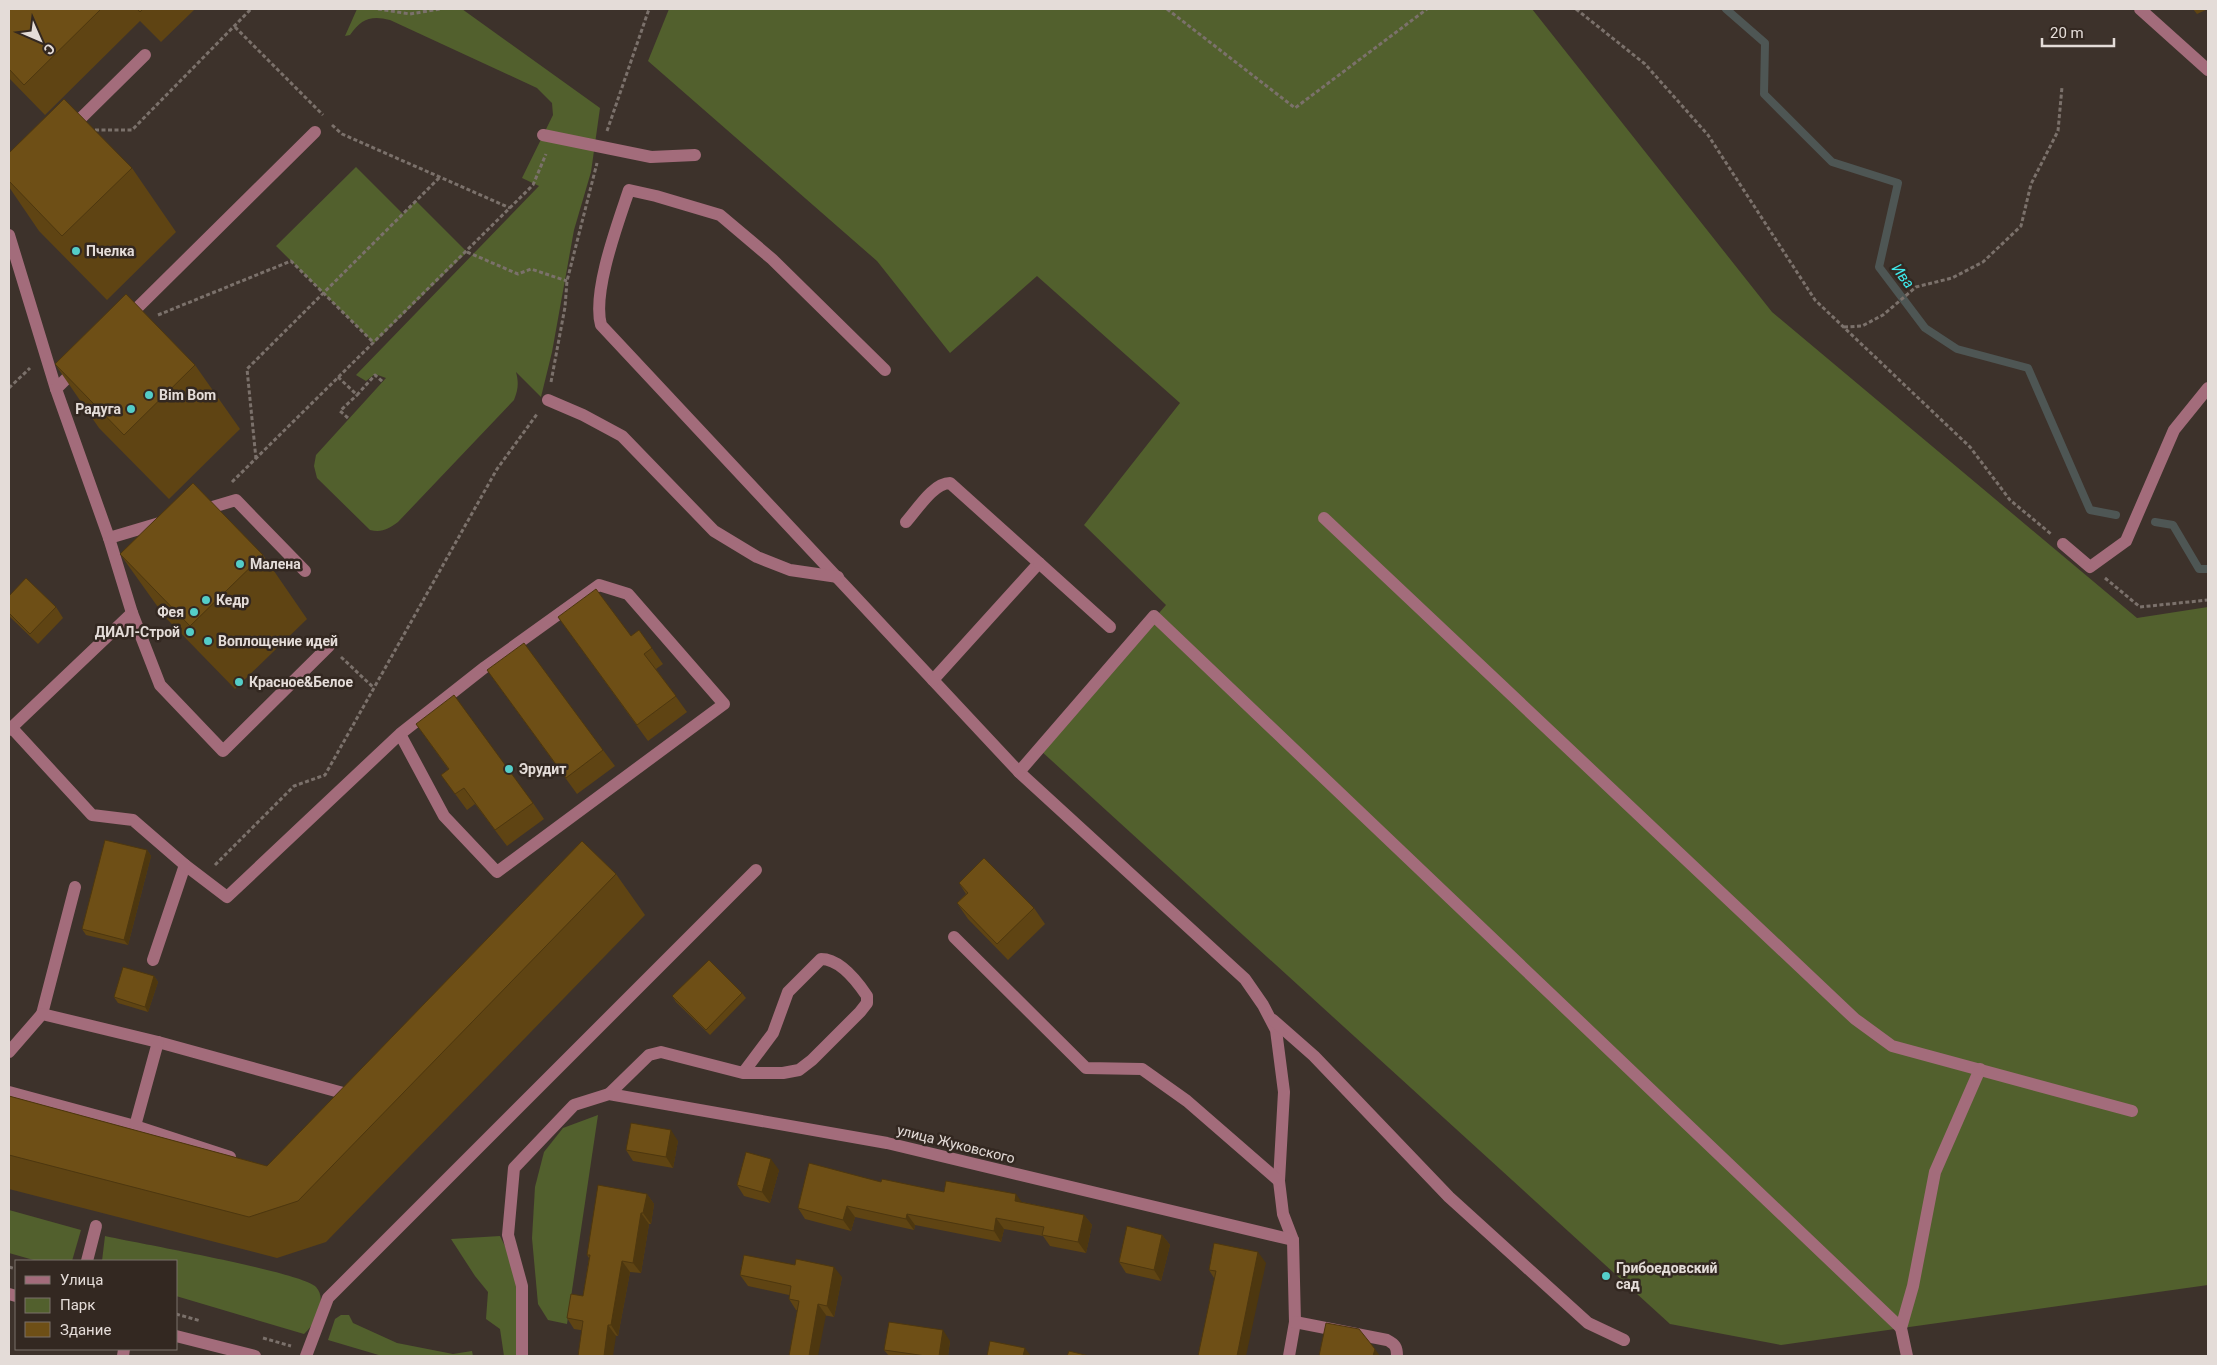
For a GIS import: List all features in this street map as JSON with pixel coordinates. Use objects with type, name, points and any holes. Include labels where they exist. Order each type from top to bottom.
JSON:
[{"type":"street","points":[[2140,9],[2208,70]]},
{"type":"street","points":[[64,132],[145,55]]},
{"type":"street","points":[[120,326],[315,132]]},
{"type":"street","points":[[547,136],[651,157],[695,155]]},
{"type":"street","points":[[885,370],[772,259],[720,215],[629,190],[607,254],[598,314],[601,325],[1019,772],[1245,979],[1269,1017],[1276,1030],[1284,1092],[1279,1181],[1283,1214],[1293,1240],[1295,1322],[1289,1356]]},
{"type":"street","points":[[10,243],[56,389],[109,538],[132,613],[160,685],[223,750],[329,646]]},
{"type":"street","points":[[56,389],[85,361]]},
{"type":"street","points":[[2063,544],[2090,567],[2126,541],[2174,430],[2208,388]]},
{"type":"street","points":[[548,400],[583,415],[622,436],[714,531],[750,553],[790,570],[838,577]]},
{"type":"street","points":[[906,522],[936,489],[944,483],[950,484],[1110,627]]},
{"type":"street","points":[[109,538],[236,500],[305,571]]},
{"type":"street","points":[[1324,518],[1855,1020],[1892,1046],[2132,1111]]},
{"type":"street","points":[[933,680],[1040,563]]},
{"type":"street","points":[[132,613],[10,728],[92,815],[134,820],[185,865],[227,897],[400,734],[485,666],[599,585],[628,594],[724,704],[497,872],[444,816],[400,734]]},
{"type":"street","points":[[1019,772],[1154,616],[1900,1328]]},
{"type":"street","points":[[153,960],[185,865]]},
{"type":"street","points":[[306,1356],[328,1298],[756,870]]},
{"type":"street","points":[[9,1052],[42,1014],[75,888]]},
{"type":"street","points":[[954,937],[1086,1068],[1142,1069],[1187,1101],[1279,1181]]},
{"type":"street","points":[[522,1356],[522,1286],[508,1235],[514,1168],[574,1105],[609,1094],[649,1055],[661,1052],[743,1073],[783,1073],[799,1070],[812,1060],[860,1012],[867,1003],[868,996],[840,965],[831,959],[821,959],[788,992],[773,1033],[743,1073]]},
{"type":"street","points":[[42,1014],[158,1042],[371,1100]]},
{"type":"street","points":[[1269,1017],[1314,1056],[1449,1197],[1551,1290],[1588,1323],[1624,1340]]},
{"type":"street","points":[[135,1126],[158,1042]]},
{"type":"street","points":[[1907,1356],[1900,1328],[1913,1286],[1935,1172],[1980,1069]]},
{"type":"street","points":[[9,1092],[135,1126],[245,1162]]},
{"type":"street","name":"улица Жуковского","points":[[609,1094],[887,1143],[1293,1240]]},
{"type":"street","points":[[87,1260],[96,1226]]},
{"type":"street","points":[[1295,1322],[1328,1333],[1387,1340],[1393,1343],[1397,1349],[1397,1356]]},
{"type":"street","points":[[178,1337],[255,1356]]},
{"type":"path","points":[[64,132],[132,130],[251,9]]},
{"type":"path","points":[[378,9],[410,14],[440,9]]},
{"type":"path","points":[[213,866],[294,786],[325,776],[497,469],[548,400],[565,308],[567,281],[602,147],[649,9]]},
{"type":"path","points":[[1167,9],[1295,108],[1427,9]]},
{"type":"path","points":[[1576,9],[1645,64],[1708,135],[1815,300],[1970,447],[2010,500],[2063,544]]},
{"type":"path","points":[[235,27],[342,134],[510,208]]},
{"type":"path","points":[[1844,327],[1862,326],[1883,315],[1916,287],[1952,278],[1983,262],[2021,226],[2031,184],[2058,131],[2062,87]]},
{"type":"path","points":[[230,484],[533,185],[543,162],[547,136]]},
{"type":"path","points":[[256,459],[247,369],[440,177]]},
{"type":"path","points":[[466,252],[518,274],[531,269],[567,281]]},
{"type":"path","points":[[148,318],[291,261],[374,343]]},
{"type":"path","points":[[9,388],[46,354]]},
{"type":"path","points":[[348,418],[340,411],[375,376],[383,382]]},
{"type":"path","points":[[338,377],[357,395]]},
{"type":"path","points":[[2090,567],[2140,607],[2208,600]]},
{"type":"path","points":[[329,646],[374,688]]},
{"type":"green space","points":[[357,9],[462,9],[600,108],[591,172],[574,230],[552,352],[541,397],[516,372],[518,386],[514,400],[398,522],[381,531],[370,530],[317,478],[314,466],[316,455],[386,378],[375,374],[366,381],[356,375],[539,186],[522,178],[553,115],[552,103],[537,88],[390,20],[372,18],[362,22],[350,35],[345,36]]},
{"type":"green space","points":[[669,9],[1532,9],[1772,312],[2137,618],[2208,607],[2208,1285],[1781,1345],[1670,1324],[1040,750],[1166,605],[1084,525],[1180,403],[1037,276],[950,353],[877,261],[648,61]]},
{"type":"green space","points":[[356,167],[403,214],[416,201],[467,252],[374,343],[276,246]]},
{"type":"green space","points":[[598,1115],[567,1324],[548,1320],[538,1304],[532,1238],[535,1187],[544,1152],[563,1128]]},
{"type":"green space","points":[[9,1210],[81,1230],[72,1260],[34,1260],[9,1253]]},
{"type":"green space","points":[[105,1236],[251,1266],[304,1281],[316,1287],[321,1298],[319,1312],[304,1334],[178,1297],[178,1260],[102,1260]]},
{"type":"green space","points":[[500,1236],[512,1260],[518,1289],[518,1356],[504,1356],[500,1329],[486,1319],[488,1292],[475,1276],[451,1239]]},
{"type":"green space","points":[[341,1315],[349,1315],[353,1323],[397,1343],[453,1354],[472,1351],[473,1356],[382,1356],[328,1340],[335,1319]]},
{"type":"building","points":[[9,9],[101,9],[24,85],[9,69]]},
{"type":"building","points":[[64,99],[132,168],[62,236],[9,181],[9,153]]},
{"type":"building","points":[[126,294],[195,365],[124,435],[55,364]]},
{"type":"building","points":[[193,483],[263,555],[190,626],[120,554]]},
{"type":"building","points":[[26,578],[56,607],[30,634],[9,613],[9,596]]},
{"type":"building","points":[[596,589],[631,636],[639,630],[652,648],[644,654],[676,696],[637,725],[558,617]]},
{"type":"building","points":[[524,643],[603,750],[566,778],[487,670]]},
{"type":"building","points":[[454,695],[533,803],[495,830],[464,788],[455,794],[441,775],[449,769],[416,724]]},
{"type":"building","points":[[105,840],[147,850],[124,940],[82,929]]},
{"type":"building","points":[[582,841],[616,874],[298,1201],[249,1217],[9,1155],[9,1096],[267,1166]]},
{"type":"building","points":[[984,858],[1034,908],[997,944],[957,903],[968,893],[959,883]]},
{"type":"building","points":[[709,960],[742,993],[706,1030],[672,996]]},
{"type":"building","points":[[123,967],[154,976],[145,1007],[114,997]]},
{"type":"building","points":[[631,1123],[671,1130],[666,1157],[626,1150]]},
{"type":"building","points":[[746,1152],[771,1159],[762,1192],[737,1185]]},
{"type":"building","points":[[809,1163],[881,1182],[882,1179],[944,1192],[946,1181],[1016,1194],[1015,1201],[1084,1215],[1078,1242],[1042,1235],[1044,1227],[996,1218],[994,1231],[907,1214],[906,1219],[847,1206],[843,1220],[798,1208]]},
{"type":"building","points":[[598,1185],[647,1194],[643,1213],[641,1213],[633,1263],[622,1261],[611,1325],[608,1325],[604,1356],[578,1356],[583,1321],[567,1318],[571,1294],[583,1296],[590,1255],[587,1255]]},
{"type":"building","points":[[1127,1226],[1162,1235],[1154,1270],[1119,1262]]},
{"type":"building","points":[[1214,1243],[1258,1252],[1237,1356],[1198,1356],[1216,1271],[1209,1270]]},
{"type":"building","points":[[744,1255],[795,1265],[796,1259],[834,1267],[827,1306],[818,1304],[809,1356],[789,1356],[799,1301],[789,1299],[791,1286],[740,1275]]},
{"type":"building","points":[[889,1322],[943,1330],[939,1356],[884,1350]]},
{"type":"building","points":[[1326,1323],[1359,1329],[1375,1349],[1373,1356],[1319,1356]]},
{"type":"building","points":[[990,1341],[1025,1348],[1023,1356],[987,1356]]},
{"type":"building","points":[[1069,1351],[1089,1356],[1067,1356]]},
{"type":"waterway","name":"Ива","points":[[1726,9],[1765,43],[1764,94],[1832,162],[1898,183],[1879,267],[1925,328],[1957,349],[2028,368],[2090,510],[2116,515]]},
{"type":"waterway","name":"Ива","points":[[2155,522],[2173,525],[2199,569],[2208,569]]},
{"type":"place","name":"Пчелка","points":[[76,251]]},
{"type":"place","name":"Bim Bom","points":[[149,395]]},
{"type":"place","name":"Радуга","points":[[131,409]]},
{"type":"place","name":"Малена","points":[[240,564]]},
{"type":"place","name":"Кедр","points":[[206,600]]},
{"type":"place","name":"Фея","points":[[194,612]]},
{"type":"place","name":"ДИАЛ-Строй","points":[[190,632]]},
{"type":"place","name":"Воплощение идей","points":[[208,641]]},
{"type":"place","name":"Красное&Белое","points":[[239,682]]},
{"type":"place","name":"Эрудит","points":[[509,769]]},
{"type":"place","name":"Грибоедовский сад","points":[[1606,1276]]}]
